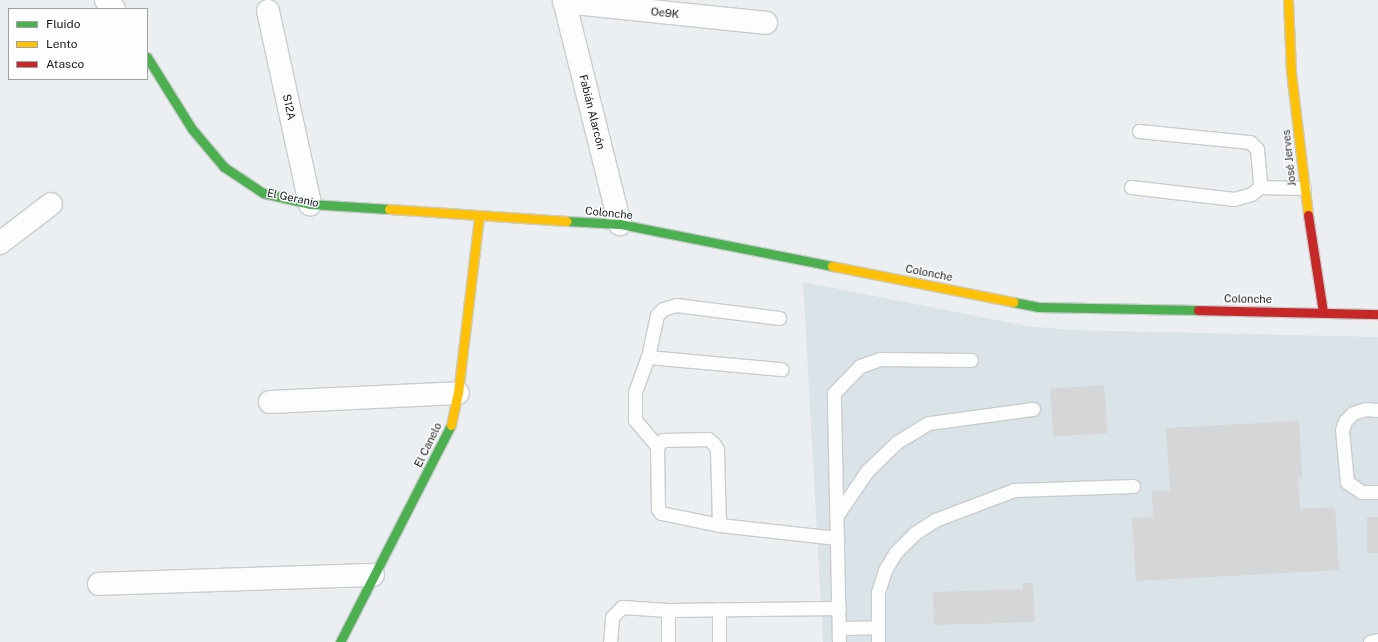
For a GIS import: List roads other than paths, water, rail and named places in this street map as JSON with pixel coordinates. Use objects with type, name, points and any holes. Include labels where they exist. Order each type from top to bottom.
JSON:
[{"type":"street","points":[[106,0],[113,8]]},
{"type":"street","name":"José Jerves","points":[[1288,0],[1291,72],[1304,188],[1323,312]]},
{"type":"street","name":"Oe9K","points":[[564,1],[766,23]]},
{"type":"street","name":"Fabián Alarcón","points":[[564,1],[620,224]]},
{"type":"street","name":"S12A","points":[[268,11],[310,204]]},
{"type":"street","name":"El Geranio","points":[[148,59],[192,129],[224,167],[263,193],[310,204],[479,216]]},
{"type":"street","points":[[0,243],[51,204]]},
{"type":"street","name":"Colonche","points":[[479,216],[620,224],[1038,307],[1378,314]]},
{"type":"street","name":"El Canelo","points":[[340,642],[373,575],[450,432],[458,393],[479,216]]},
{"type":"street","points":[[270,402],[458,393]]},
{"type":"street","points":[[99,584],[373,575]]},
{"type":"lane","points":[[1139,131],[1250,142],[1257,149],[1260,188]]},
{"type":"lane","points":[[1130,187],[1234,199],[1251,194],[1260,188],[1304,188]]},
{"type":"lane","points":[[779,318],[676,305],[663,309],[657,315],[648,357],[635,392],[635,420],[657,446],[658,509],[667,516],[719,525],[837,538]]},
{"type":"lane","points":[[648,357],[781,369]]},
{"type":"lane","points":[[839,642],[834,393],[847,377],[860,366],[880,359],[971,360]]},
{"type":"lane","points":[[1378,410],[1366,408],[1353,413],[1345,422],[1342,430],[1346,482],[1362,492],[1378,492]]},
{"type":"lane","points":[[837,515],[867,471],[897,442],[929,423],[1033,409]]},
{"type":"lane","points":[[657,446],[663,440],[708,439],[713,443],[717,449],[719,525]]},
{"type":"lane","points":[[878,642],[878,592],[886,570],[905,543],[935,520],[1014,490],[1133,486]]},
{"type":"lane","points":[[610,642],[612,617],[622,607],[668,610],[839,608]]},
{"type":"lane","points":[[718,609],[719,642]]},
{"type":"lane","points":[[668,610],[668,642]]},
{"type":"lane","points":[[839,628],[878,627]]},
{"type":"lane","points":[[1370,642],[1378,640]]}]
